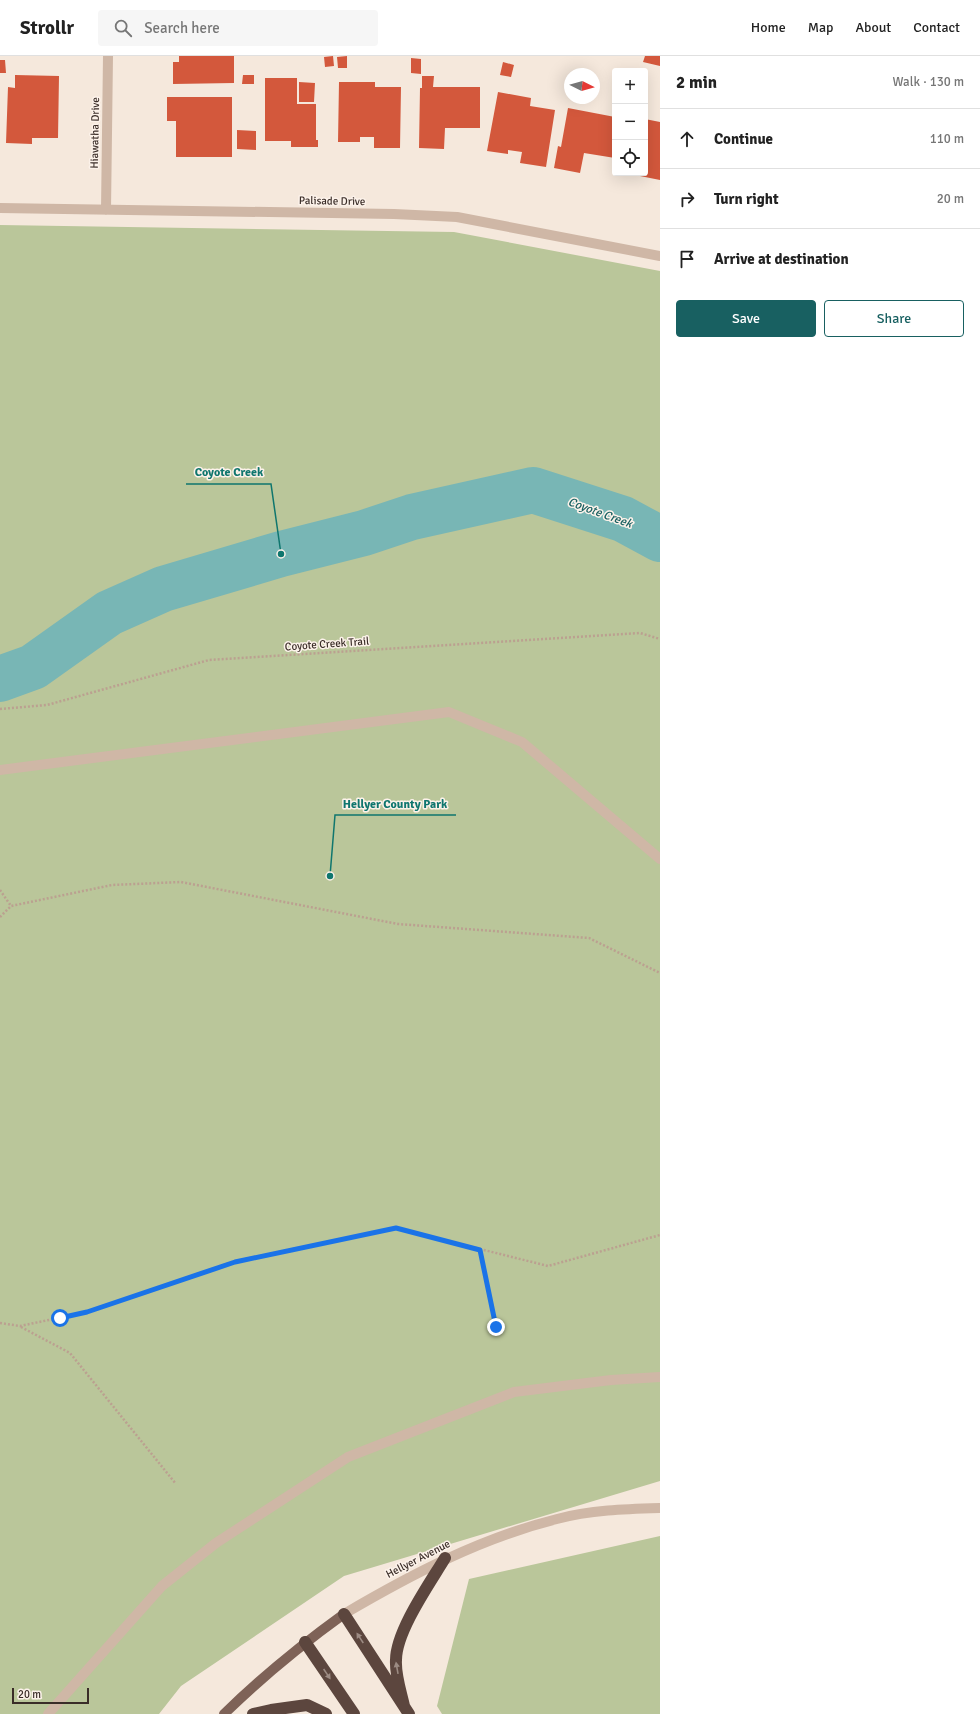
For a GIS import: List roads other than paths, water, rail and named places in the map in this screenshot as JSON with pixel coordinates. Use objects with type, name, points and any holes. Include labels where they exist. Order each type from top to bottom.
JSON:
[{"type":"highway","points":[[406,1710],[396,1660],[402,1636],[415,1607],[445,1558]]},
{"type":"highway","points":[[344,1614],[406,1710]]},
{"type":"highway","points":[[305,1642],[354,1714]]},
{"type":"highway","points":[[253,1714],[307,1705],[326,1714]]},
{"type":"main road","name":"Hellyer Avenue","points":[[224,1714],[259,1679],[305,1642],[344,1614]]},
{"type":"street","name":"Hiawatha Drive","points":[[106,210],[108,56]]},
{"type":"street","name":"Palisade Drive","points":[[0,208],[386,214],[457,217],[660,256]]},
{"type":"street","points":[[0,770],[449,712],[522,742],[660,859]]},
{"type":"street","points":[[48,1714],[162,1586],[216,1543],[348,1457],[514,1392],[611,1380],[660,1377]]},
{"type":"street","name":"Hellyer Avenue","points":[[344,1614],[390,1587],[445,1558],[471,1547],[558,1518],[627,1508],[660,1508]]},
{"type":"waterway","name":"Coyote Creek","points":[[0,679],[33,667],[109,613],[163,589],[281,554],[364,533],[412,517],[533,490],[623,519],[660,539]]},
{"type":"place","name":"Coyote Creek","points":[[281,554]]},
{"type":"place","name":"Hellyer County Park","points":[[330,876]]}]
